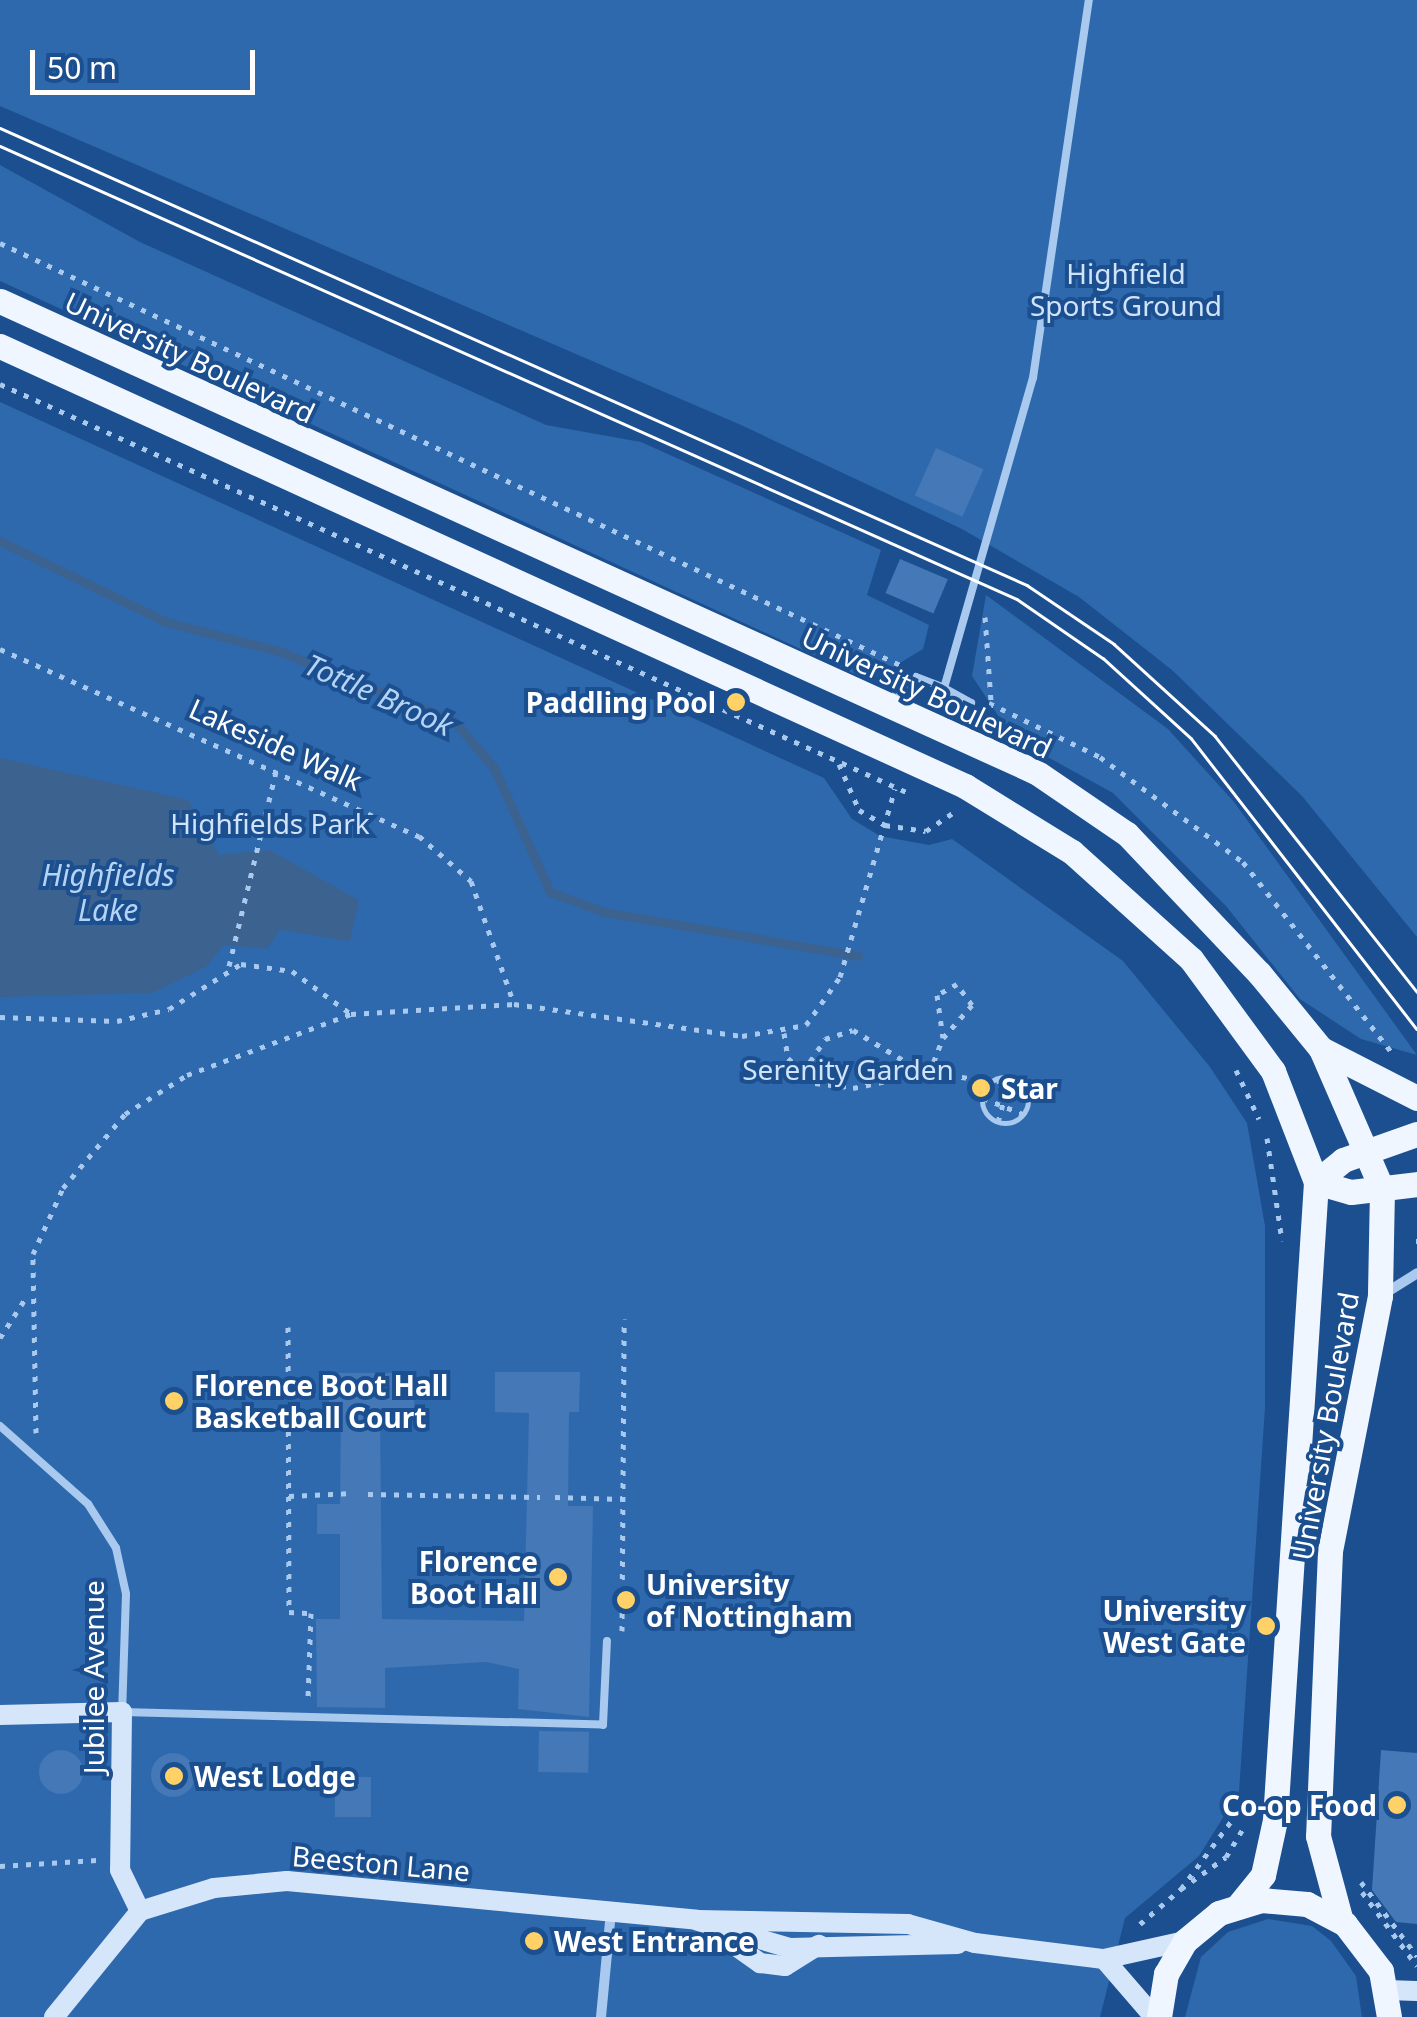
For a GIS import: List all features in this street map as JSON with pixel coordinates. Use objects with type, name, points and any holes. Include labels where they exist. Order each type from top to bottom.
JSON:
[{"type":"main road","name":"University Boulevard","points":[[0,300],[1036,772],[1127,834],[1214,919],[1322,1049],[1382,1189],[1380,1296],[1330,1551],[1318,1836],[1340,1921]]},
{"type":"main road","name":"University Boulevard","points":[[0,346],[965,786],[1109,881],[1190,959],[1274,1072],[1316,1182],[1275,1820],[1263,1875],[1239,1905]]},
{"type":"main road","points":[[1322,1049],[1417,1098]]},
{"type":"main road","points":[[1316,1182],[1368,1151],[1417,1134]]},
{"type":"main road","points":[[1316,1182],[1382,1189],[1417,1184]]},
{"type":"main road","points":[[1156,2017],[1166,1974],[1185,1941],[1239,1905],[1284,1900],[1340,1921],[1371,1954],[1387,1990],[1389,2017]]},
{"type":"street","points":[[1380,1296],[1417,1273]]},
{"type":"street","points":[[0,1715],[122,1712]]},
{"type":"street","name":"Jubilee Avenue","points":[[122,1712],[120,1870],[140,1911]]},
{"type":"street","name":"Beeston Lane","points":[[140,1911],[214,1888],[287,1881],[697,1920],[908,1924],[975,1943]]},
{"type":"street","points":[[54,2017],[140,1911]]},
{"type":"street","points":[[601,2017],[611,1912]]},
{"type":"street","name":"Beeston Lane","points":[[697,1920],[721,1934],[819,1945],[975,1943],[1104,1959],[1185,1941]]},
{"type":"street","points":[[1104,1959],[1156,2017]]},
{"type":"street","points":[[1387,1990],[1417,1991]]},
{"type":"lane","points":[[944,688],[1034,378],[1089,0]]},
{"type":"lane","points":[[885,704],[916,677],[944,688],[971,703],[965,738]]},
{"type":"lane","name":"Jubilee Avenue","points":[[0,1426],[36,1452],[116,1548],[126,1594],[122,1712]]},
{"type":"lane","points":[[122,1712],[603,1725],[607,1642]]},
{"type":"path","points":[[0,243],[856,640],[916,677]]},
{"type":"path","points":[[0,384],[839,764],[923,798]]},
{"type":"path","points":[[976,587],[992,703]]},
{"type":"path","name":"Lakeside Walk","points":[[0,649],[397,822],[450,860],[487,912],[514,1004]]},
{"type":"path","points":[[971,703],[992,703],[1148,786],[1243,862],[1385,1045]]},
{"type":"path","points":[[839,764],[858,810],[885,825],[926,831],[953,813]]},
{"type":"path","points":[[229,966],[277,768]]},
{"type":"path","points":[[36,1452],[27,1295],[33,1254],[62,1188],[125,1114],[186,1075],[351,1014],[514,1004],[742,1036],[784,1033],[806,1024],[840,976],[850,931],[895,789]]},
{"type":"path","points":[[938,805],[969,822]]},
{"type":"path","points":[[0,1017],[117,1021],[169,1009],[229,966],[292,971],[351,1014]]},
{"type":"path","points":[[784,1033],[788,1058],[803,1072],[837,1090],[901,1080],[928,1071],[943,1038],[972,1004],[957,984],[937,995],[943,1038]]},
{"type":"path","points":[[803,1072],[839,1030],[853,1030],[904,1064],[974,1084],[995,1080],[1025,1088]]},
{"type":"path","points":[[1228,1054],[1267,1134],[1282,1264]]},
{"type":"path","points":[[901,1080],[904,1064]]},
{"type":"path","points":[[982,1097],[995,1080]]},
{"type":"path","points":[[995,1080],[1004,1100],[998,1122]]},
{"type":"path","points":[[974,1084],[998,1122]]},
{"type":"path","points":[[1004,1100],[1025,1088]]},
{"type":"path","points":[[1023,1114],[1025,1088]]},
{"type":"path","points":[[982,1097],[1004,1100],[1023,1114]]},
{"type":"path","points":[[998,1122],[1023,1114]]},
{"type":"path","points":[[0,1338],[27,1295]]},
{"type":"path","points":[[607,1642],[622,1642],[624,1319]]},
{"type":"path","points":[[288,1326],[288,1612],[312,1613],[308,1715]]},
{"type":"path","points":[[289,1496],[354,1494]]},
{"type":"path","points":[[368,1494],[540,1497]]},
{"type":"path","points":[[555,1496],[622,1499]]},
{"type":"path","points":[[1128,1929],[1226,1857],[1252,1790],[1240,1815],[1181,1888]]},
{"type":"path","points":[[0,1866],[97,1860]]},
{"type":"path","points":[[1417,1956],[1355,1878],[1417,1966]]},
{"type":"green space","name":"Highfield Sports Ground","points":[[0,0],[1417,0],[1417,937],[1302,796],[1172,670],[1079,597],[962,529],[741,425],[0,106]]},
{"type":"green space","points":[[0,165],[140,242],[546,425],[641,442],[881,550],[867,595],[929,625],[923,649],[870,681],[0,281]]},
{"type":"green space","name":"University of Nottingham","points":[[0,402],[824,778],[852,819],[880,836],[929,845],[952,839],[1123,961],[1210,1067],[1247,1123],[1265,1226],[1265,1408],[1239,1792],[1199,1856],[1125,1918],[1100,2017],[0,2017]]},
{"type":"green space","points":[[986,595],[1168,729],[1234,802],[1417,1055],[1361,1039],[1300,999],[1226,906],[1113,793],[1013,738],[972,676]]},
{"type":"green space","points":[[1268,1919],[1312,1926],[1331,1941],[1356,1976],[1362,2017],[1185,2017],[1201,1957],[1228,1932]]},
{"type":"water","name":"Highfields Lake","points":[[0,758],[188,800],[219,855],[269,850],[359,900],[350,941],[280,930],[267,949],[224,945],[206,967],[152,993],[0,997]]},
{"type":"building","points":[[936,448],[984,469],[962,517],[915,496]]},
{"type":"building","points":[[900,559],[948,579],[933,613],[886,593]]},
{"type":"building","name":"Florence Boot Hall","points":[[495,1372],[580,1372],[579,1412],[569,1412],[568,1506],[593,1506],[589,1717],[518,1709],[519,1669],[486,1662],[385,1668],[385,1708],[317,1707],[316,1619],[340,1619],[340,1534],[317,1534],[317,1504],[340,1504],[341,1411],[329,1411],[329,1373],[415,1373],[414,1412],[380,1411],[382,1619],[524,1621],[529,1413],[495,1412]]},
{"type":"building","points":[[539,1731],[589,1732],[588,1773],[538,1772]]},
{"type":"building","points":[[61,1750],[77,1756],[83,1772],[77,1788],[61,1794],[45,1788],[39,1772],[45,1756]]},
{"type":"building","name":"Co-op Food","points":[[1381,1750],[1417,1753],[1417,1924],[1396,1922],[1372,1890]]},
{"type":"building","name":"West Lodge","points":[[173,1753],[189,1759],[195,1775],[189,1791],[173,1797],[157,1791],[151,1775],[157,1759]]},
{"type":"building","points":[[335,1777],[371,1777],[371,1817],[335,1817]]},
{"type":"waterway","name":"Tottle Brook","points":[[0,541],[166,622],[279,651],[454,721],[494,768],[550,892],[604,912],[858,956]]},
{"type":"tram line","points":[[0,128],[1027,585],[1114,644],[1215,736],[1417,992]]},
{"type":"tram line","points":[[0,146],[1017,599],[1103,658],[1191,738],[1417,1029]]},
{"type":"place","name":"Paddling Pool","points":[[736,702]]},
{"type":"place","name":"Star","points":[[981,1088]]},
{"type":"place","name":"Florence Boot Hall Basketball Court","points":[[174,1401]]},
{"type":"place","name":"Florence Boot Hall","points":[[558,1577]]},
{"type":"place","name":"University of Nottingham","points":[[626,1600]]},
{"type":"place","name":"University West Gate","points":[[1266,1626]]},
{"type":"place","name":"West Lodge","points":[[174,1776]]},
{"type":"place","name":"Co-op Food","points":[[1397,1805]]},
{"type":"place","name":"West Entrance","points":[[534,1941]]},
{"type":"park label","name":"Highfields Park","points":[[270,823]]},
{"type":"park label","name":"Serenity Garden","points":[[848,1069]]}]
